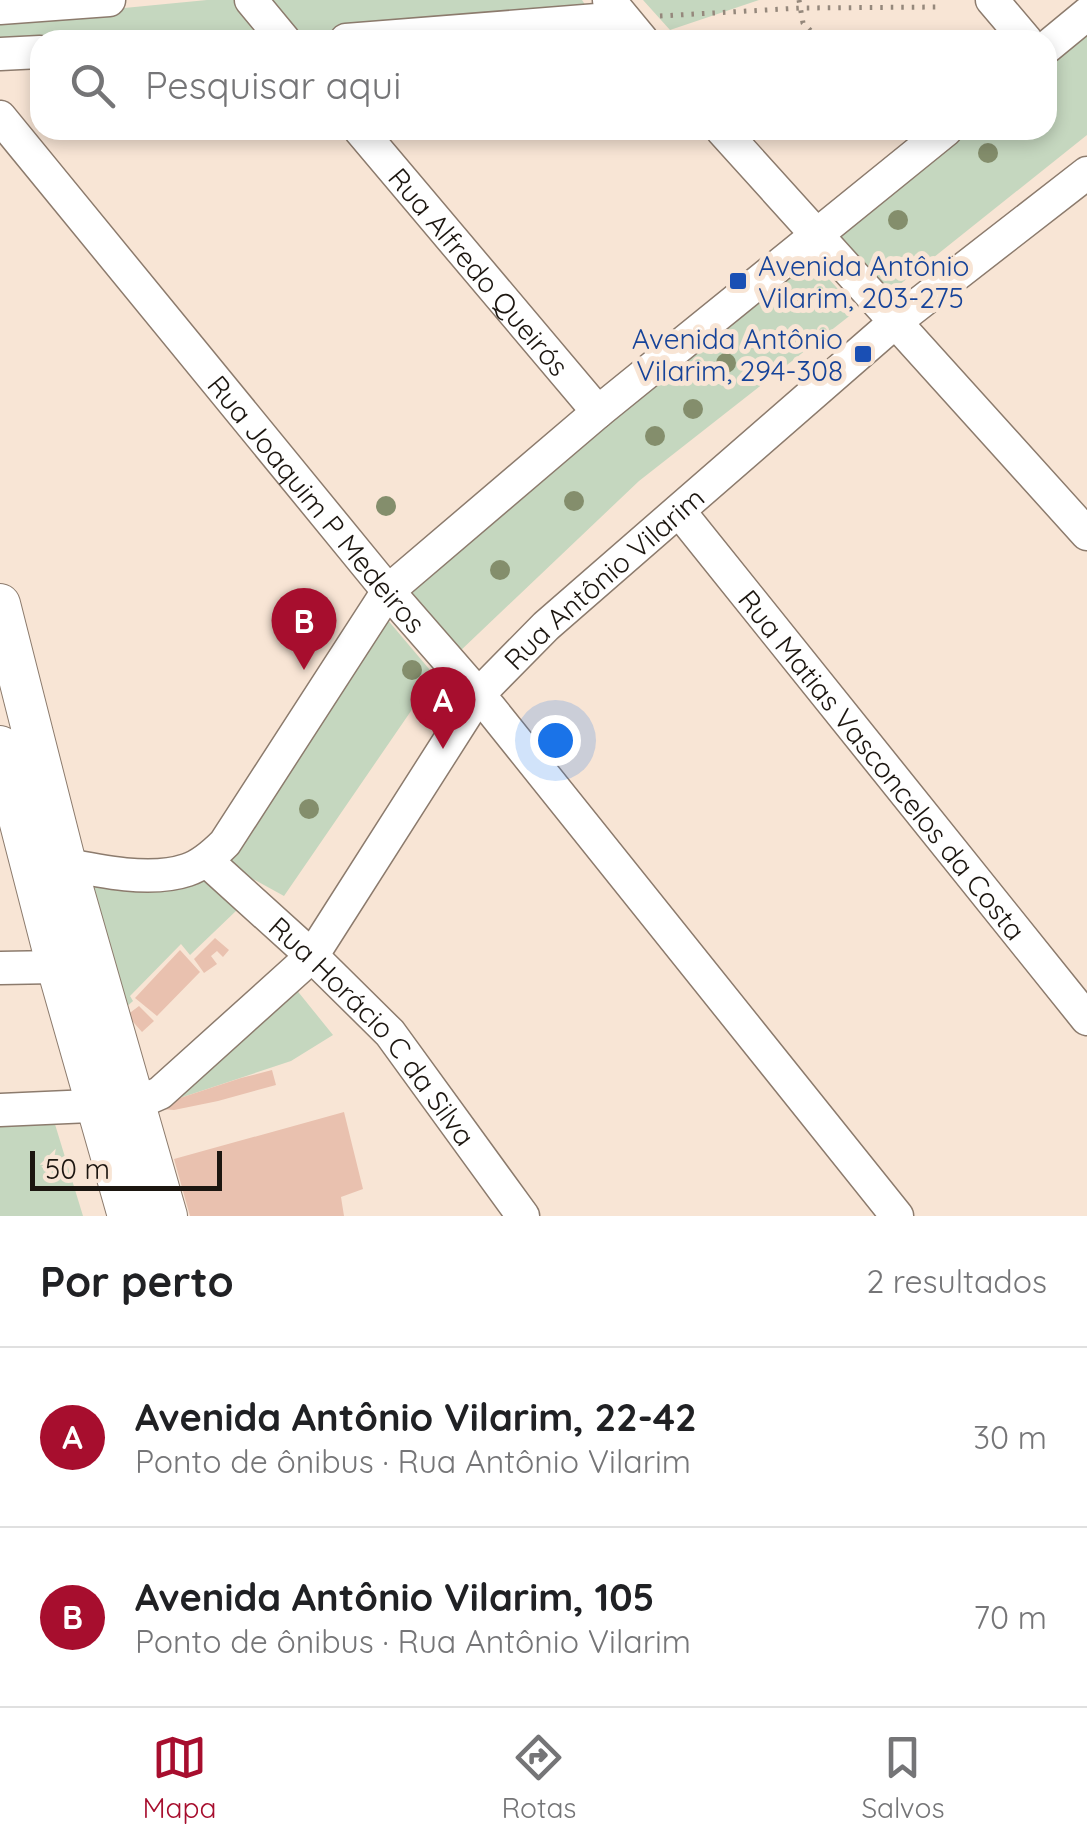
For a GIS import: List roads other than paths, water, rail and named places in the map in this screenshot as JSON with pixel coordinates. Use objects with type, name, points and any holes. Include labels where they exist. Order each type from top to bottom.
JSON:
[{"type":"main road","points":[[0,604],[48,861],[116,1105],[128,1216]]},
{"type":"main road","points":[[2,763],[48,861],[57,967],[167,1216]]},
{"type":"street","points":[[0,8],[109,0]]},
{"type":"street","points":[[251,0],[276,30]]},
{"type":"street","points":[[992,0],[1018,30]]},
{"type":"street","points":[[1057,39],[1087,14]]},
{"type":"street","points":[[478,30],[624,19]]},
{"type":"street","points":[[0,54],[30,52]]},
{"type":"street","name":"Rua Joaquim P Medeiros","points":[[0,117],[388,591],[478,694],[897,1216]]},
{"type":"street","name":"Rua Alfredo Queirós","points":[[368,140],[598,412]]},
{"type":"street","points":[[731,140],[1087,534]]},
{"type":"street","points":[[48,861],[160,875],[186,871],[207,860],[226,843],[388,591],[598,412],[934,140]]},
{"type":"street","name":"Rua Antônio Vilarim","points":[[116,1105],[160,1093],[312,956],[478,694],[546,626],[894,323],[1087,172]]},
{"type":"street","name":"Rua Matias Vasconcelos da Costa","points":[[679,511],[1087,1019]]},
{"type":"street","name":"Rua Horácio C da Silva","points":[[207,860],[390,1033],[523,1216]]},
{"type":"street","points":[[0,968],[57,967]]},
{"type":"street","points":[[0,1110],[116,1105]]},
{"type":"place","name":"Avenida Antônio Vilarim, 203-275","points":[[738,281]]},
{"type":"place","name":"Avenida Antônio Vilarim, 294-308","points":[[863,354]]},
{"type":"place","name":"Avenida Antônio Vilarim, 105","points":[[304,670]]},
{"type":"place","name":"Avenida Antônio Vilarim, 22-42","points":[[443,749]]}]
